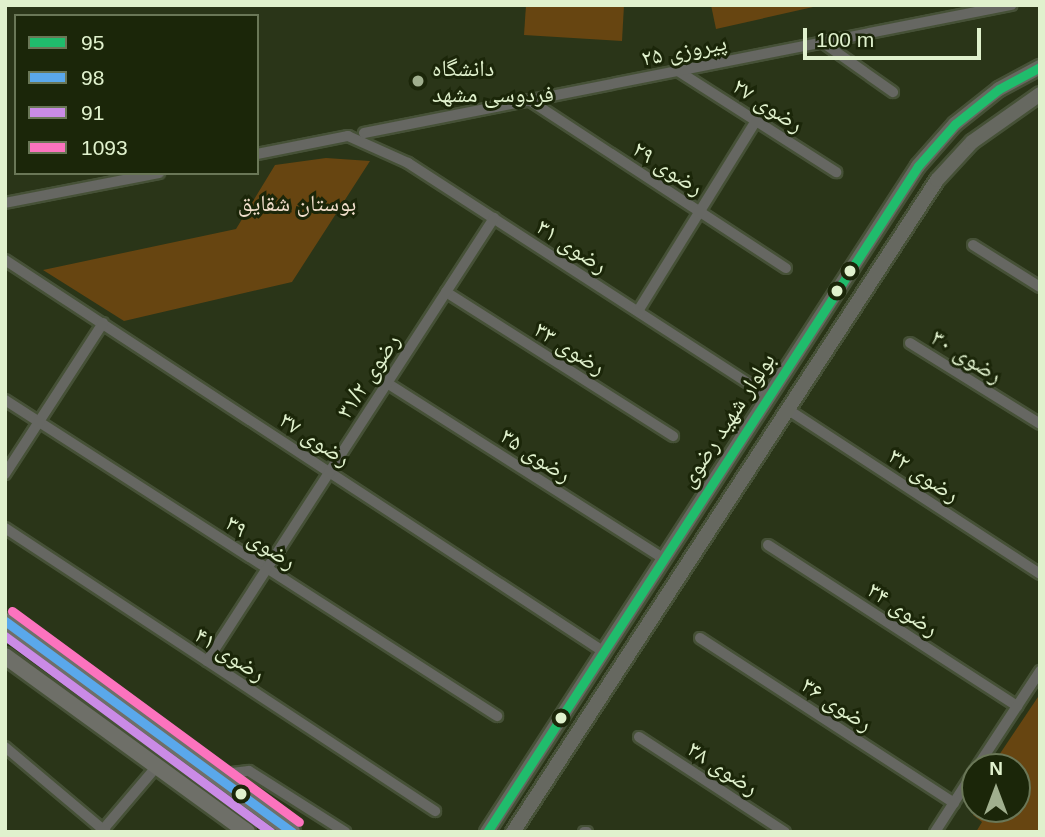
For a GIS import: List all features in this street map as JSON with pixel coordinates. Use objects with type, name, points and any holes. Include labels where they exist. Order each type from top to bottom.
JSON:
[{"type":"main road","points":[[5,621],[292,832]]},
{"type":"main road","points":[[5,656],[247,832]]},
{"type":"street","name":"پیروزی ۲۵","points":[[364,133],[1011,5]]},
{"type":"street","points":[[822,42],[893,92]]},
{"type":"street","name":"بولوار شهید رضوی","points":[[487,832],[918,166],[955,124],[999,89],[1040,67]]},
{"type":"street","name":"رضوی ۲۷","points":[[678,71],[836,172]]},
{"type":"street","name":"بولوار شهید رضوی","points":[[513,832],[937,180],[972,142],[1040,94]]},
{"type":"street","name":"رضوی ۲۹","points":[[529,100],[786,268]]},
{"type":"street","points":[[638,312],[756,121]]},
{"type":"street","name":"رضوی ۳۱","points":[[259,154],[348,136],[408,163],[770,397]]},
{"type":"street","points":[[5,204],[149,175]]},
{"type":"street","name":"رضوی ۳۱/۲","points":[[207,661],[494,218]]},
{"type":"street","points":[[973,245],[1040,287]]},
{"type":"street","name":"رضوی ۳۷","points":[[5,260],[604,652]]},
{"type":"street","name":"رضوی ۳۳","points":[[446,292],[673,436]]},
{"type":"street","points":[[5,474],[103,323]]},
{"type":"street","name":"رضوی ۳۰","points":[[910,343],[1040,424]]},
{"type":"street","name":"رضوی ۳۵","points":[[387,383],[664,559]]},
{"type":"street","points":[[770,397],[787,409]]},
{"type":"street","name":"رضوی ۳۹","points":[[5,400],[496,716]]},
{"type":"street","name":"رضوی ۳۲","points":[[787,409],[1040,574]]},
{"type":"street","name":"رضوی ۴۱","points":[[5,528],[435,811]]},
{"type":"street","name":"رضوی ۳۴","points":[[768,545],[1017,706]]},
{"type":"street","name":"رضوی ۳۶","points":[[699,638],[954,803]]},
{"type":"street","points":[[986,753],[1040,671]]},
{"type":"street","name":"رضوی ۳۸","points":[[639,737],[785,832]]},
{"type":"street","points":[[5,747],[103,831],[157,766]]},
{"type":"street","points":[[215,775],[250,771],[345,832]]},
{"type":"street","points":[[935,832],[961,792]]},
{"type":"green space","points":[[526,5],[624,5],[622,41],[524,35]]},
{"type":"green space","points":[[711,5],[822,5],[716,29]]},
{"type":"green space","name":"بوستان شقایق","points":[[326,158],[370,161],[292,282],[124,321],[43,270],[236,229],[275,165]]},
{"type":"green space","points":[[1040,694],[1040,832],[976,832],[981,823],[1031,823],[1031,753],[1000,753]]},
{"type":"transit line","name":"95","points":[[487,832],[918,166],[955,124],[999,89],[1040,67]]},
{"type":"transit line","name":"1093","points":[[12,611],[299,822]]},
{"type":"transit line","name":"98","points":[[5,621],[292,832]]},
{"type":"transit line","name":"91","points":[[5,636],[271,832]]},
{"type":"place","name":"دانشگاه فردوسی مشهد","points":[[418,81]]}]
